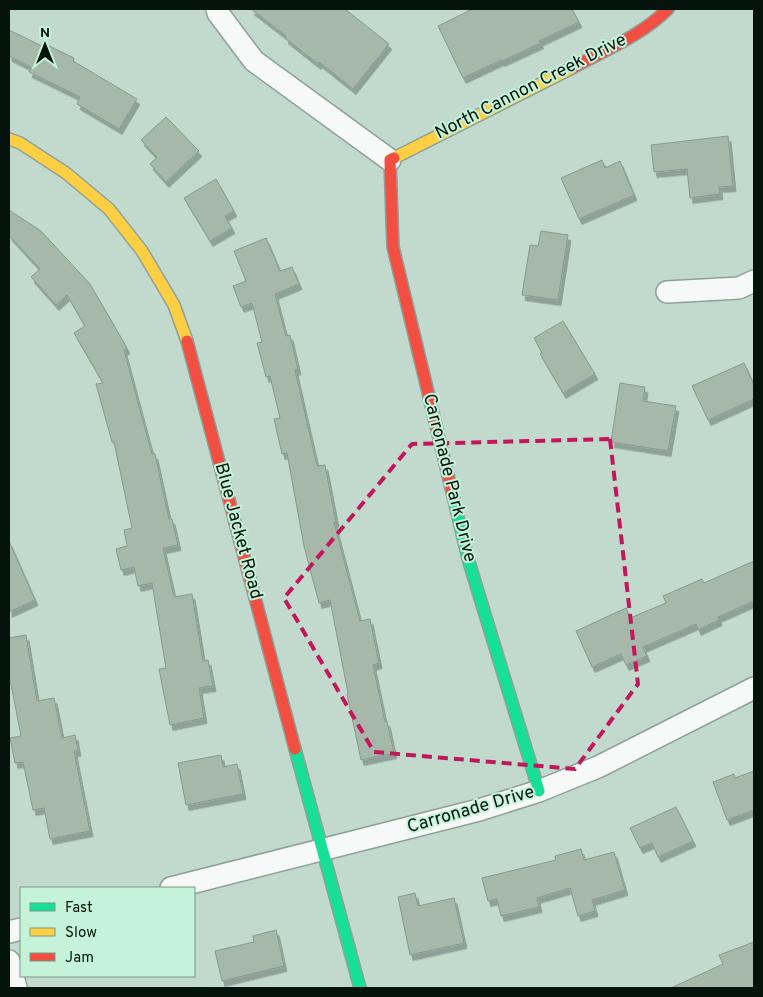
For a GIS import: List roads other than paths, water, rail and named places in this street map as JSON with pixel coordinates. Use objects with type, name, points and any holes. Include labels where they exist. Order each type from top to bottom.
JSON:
[{"type":"street","points":[[217,9],[218,13],[254,60],[390,160]]},
{"type":"street","name":"North Cannon Creek Drive","points":[[390,160],[611,48],[656,21],[668,9]]},
{"type":"street","name":"Blue Jacket Road","points":[[9,138],[66,173],[108,209],[142,251],[174,305],[190,348],[360,988]]},
{"type":"street","name":"Carronade Park Drive","points":[[390,160],[393,247],[469,562],[540,791]]},
{"type":"street","points":[[667,292],[739,288],[754,281]]},
{"type":"street","name":"Carronade Drive","points":[[175,887],[479,810],[540,791],[598,767],[754,688]]},
{"type":"street","points":[[9,961],[16,988]]}]
